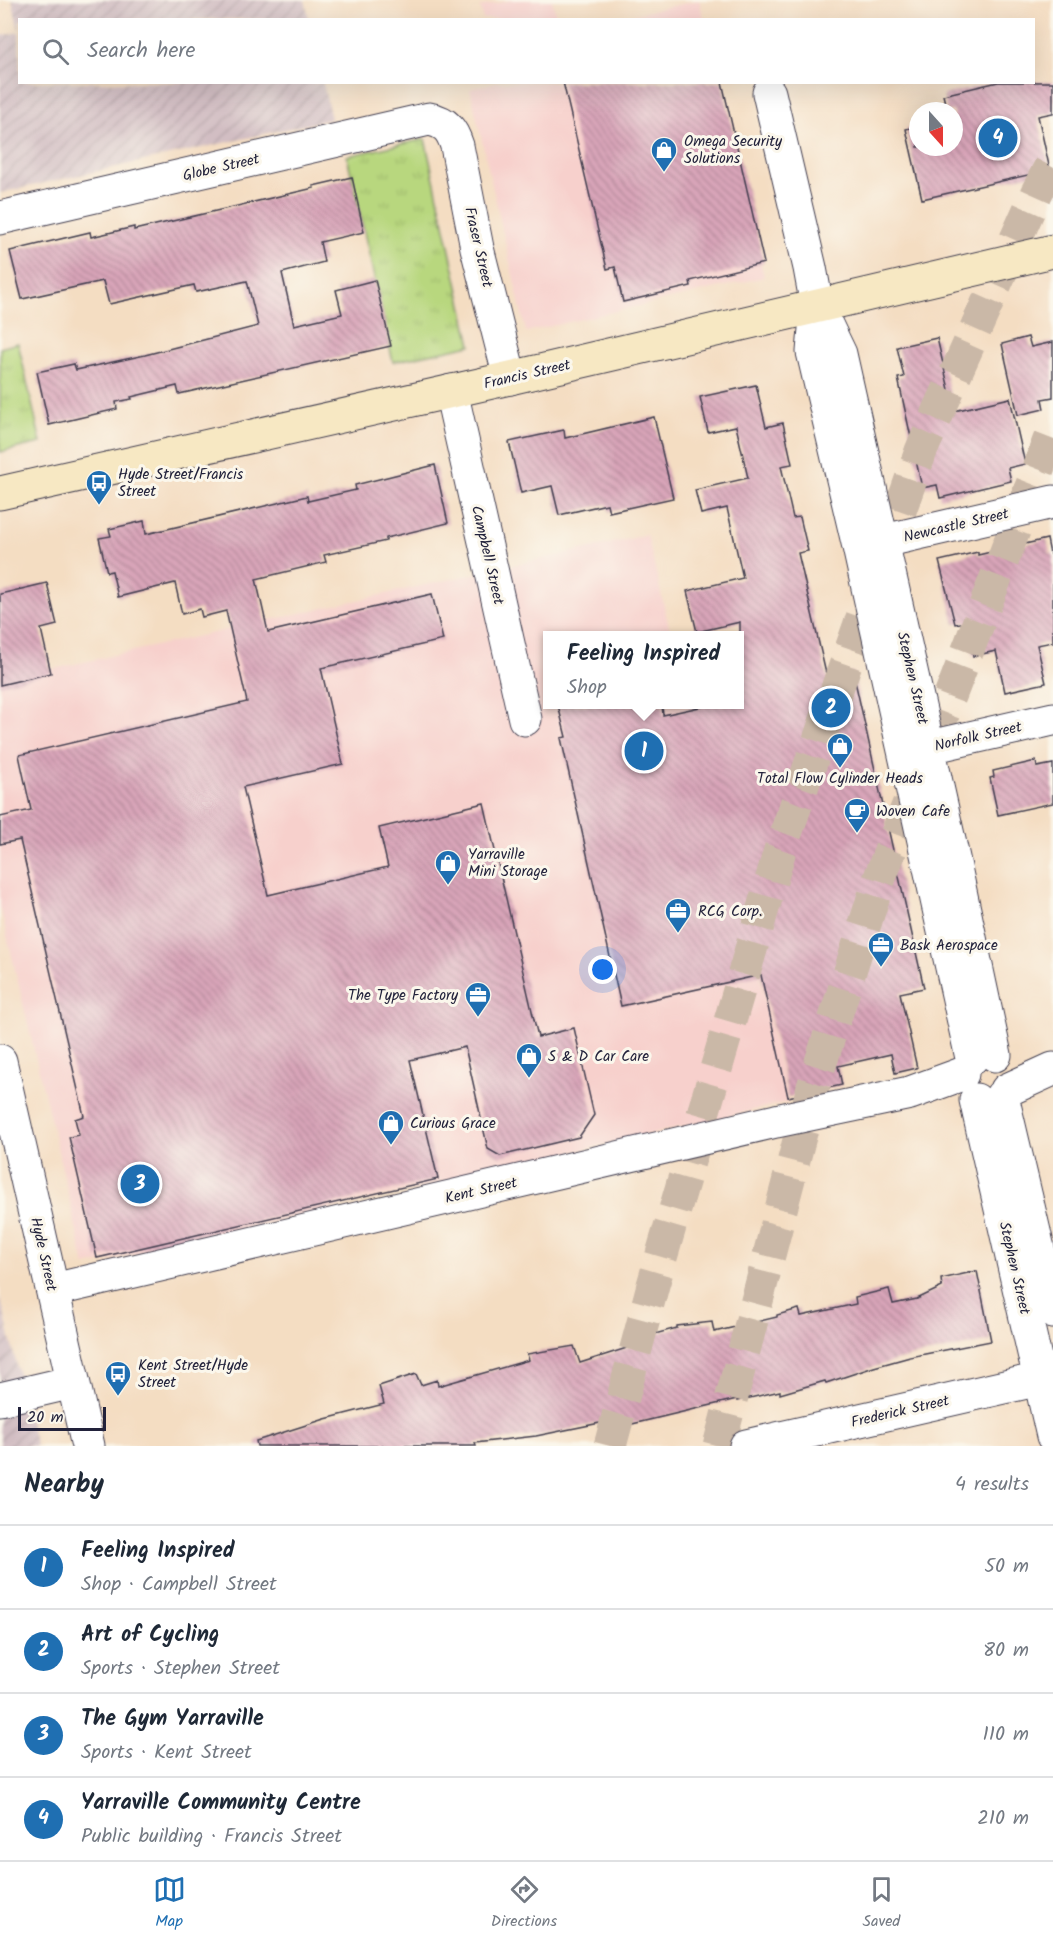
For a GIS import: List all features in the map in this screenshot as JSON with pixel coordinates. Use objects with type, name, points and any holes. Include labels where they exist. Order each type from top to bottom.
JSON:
[{"type":"main road","name":"Francis Street","points":[[0,493],[510,378],[1053,251]]},
{"type":"street","name":"Stephen Street","points":[[769,93],[806,247],[816,306],[840,354],[870,544],[916,750],[992,1035],[986,1079],[1047,1377],[1053,1436]]},
{"type":"street","name":"Globe Street","points":[[0,218],[418,121],[429,119],[441,121]]},
{"type":"street","name":"Fraser Street","points":[[441,121],[454,134],[477,248],[510,378]]},
{"type":"street","name":"Campbell Street","points":[[451,391],[525,719]]},
{"type":"street","name":"Newcastle Street","points":[[870,544],[1053,502]]},
{"type":"street","name":"Norfolk Street","points":[[916,750],[1053,719]]},
{"type":"street","name":"Hyde Street","points":[[0,1061],[88,1446]]},
{"type":"street","points":[[986,1079],[1053,1064]]},
{"type":"street","name":"Kent Street","points":[[53,1290],[776,1121],[986,1079],[1053,1069]]},
{"type":"street","name":"Stephen Street","points":[[986,1079],[1053,1312]]},
{"type":"street","name":"Frederick Street","points":[[746,1446],[1047,1377]]},
{"type":"street","points":[[0,1399],[73,1382]]},
{"type":"shaded area","points":[[12,0],[305,0],[309,18],[18,18],[18,27]]},
{"type":"shaded area","points":[[511,0],[552,0],[557,18],[483,18],[480,7]]},
{"type":"shaded area","points":[[699,0],[704,18],[619,18]]},
{"type":"shaded area","points":[[18,32],[18,84],[323,84],[331,119],[0,193],[0,36]]},
{"type":"shaded area","points":[[489,84],[719,84],[764,277],[526,332],[470,89]]},
{"type":"shaded area","points":[[647,535],[670,631],[543,631],[543,709],[700,709],[788,1102],[85,1266],[0,906],[0,681]]},
{"type":"shaded area","points":[[0,1296],[36,1446],[0,1446]]},
{"type":"green space","points":[[425,139],[471,345],[393,362],[347,156]]},
{"type":"green space","points":[[18,343],[41,443],[0,452],[0,348]]},
{"type":"building","points":[[1053,82],[1053,113],[1038,116],[1050,170],[922,199],[912,156],[963,156],[963,102],[945,102],[943,95],[990,84]]},
{"type":"building","name":"Omega Security Solutions","points":[[563,84],[722,84],[764,263],[690,281],[691,286],[623,302],[615,267],[607,269]]},
{"type":"building","points":[[352,177],[364,232],[320,242],[324,262],[282,273],[294,325],[342,314],[336,290],[375,280],[391,346],[179,394],[177,386],[116,402],[117,409],[49,425],[37,372],[74,364],[76,370],[258,326],[247,281],[196,292],[194,285],[109,304],[103,281],[22,299],[10,251],[90,232],[91,237],[134,227],[134,230]]},
{"type":"building","points":[[1028,337],[1031,347],[1053,342],[1053,397],[1042,399],[1044,409],[1018,415],[1002,344]]},
{"type":"building","points":[[937,338],[954,411],[1010,398],[1025,464],[1008,468],[1011,481],[940,498],[937,485],[922,488],[898,378],[904,377],[897,347]]},
{"type":"building","points":[[756,385],[766,427],[783,423],[792,464],[781,466],[793,518],[800,517],[808,551],[798,553],[827,678],[853,672],[924,988],[900,993],[917,1068],[895,1073],[891,1054],[838,1066],[842,1085],[788,1097],[761,975],[621,1006],[561,738],[566,737],[559,709],[662,709],[663,715],[691,709],[744,709],[744,631],[740,631],[740,622],[697,631],[687,591],[743,578],[727,508],[701,514],[695,490],[748,478],[736,426],[708,432],[700,397]]},
{"type":"building","points":[[654,417],[673,498],[609,512],[607,504],[559,515],[552,486],[521,493],[509,442],[564,430],[565,438]]},
{"type":"building","points":[[435,465],[448,523],[386,538],[386,541],[324,555],[326,562],[256,579],[268,632],[432,594],[443,640],[321,668],[343,764],[243,787],[268,895],[388,867],[379,828],[484,803],[538,1037],[574,1028],[594,1115],[579,1137],[500,1156],[488,1149],[465,1047],[410,1060],[438,1179],[97,1258],[69,1137],[79,1135],[75,1119],[84,1116],[20,840],[0,844],[0,817],[31,810],[19,755],[247,702],[226,611],[202,617],[200,609],[182,614],[175,583],[118,597],[112,571],[107,572],[99,538],[111,536],[109,529],[144,521],[146,534],[307,496],[308,501],[356,490],[355,485]]},
{"type":"building","points":[[1047,539],[1050,554],[1053,553],[1053,642],[1037,645],[1046,683],[1005,692],[996,651],[973,656],[966,622],[955,624],[939,561],[978,552],[978,555]]},
{"type":"building","points":[[47,583],[57,625],[41,629],[51,673],[0,685],[0,594]]},
{"type":"building","points":[[1036,761],[1037,767],[1053,764],[1053,803],[998,815],[990,778],[994,777],[993,771]]},
{"type":"building","points":[[977,1271],[991,1341],[910,1357],[826,1383],[825,1381],[780,1394],[780,1391],[737,1401],[737,1399],[607,1430],[605,1422],[536,1436],[475,1443],[476,1446],[257,1446],[256,1441],[325,1419],[384,1404],[379,1386],[416,1374],[421,1385],[437,1380],[438,1386],[529,1360],[527,1354],[574,1346],[580,1363],[630,1347],[629,1341],[677,1328],[677,1326],[712,1322],[714,1332],[777,1317],[777,1315],[799,1309],[801,1316],[856,1304],[855,1297],[889,1289],[893,1304],[917,1299],[942,1287],[941,1279]]},
{"type":"tunnel","points":[[610,1446],[653,1285],[780,850],[921,451],[1036,194],[1053,161]]},
{"type":"tunnel","points":[[719,1446],[813,1087],[879,880],[1053,430]]},
{"type":"place","name":"Yarraville Community Centre","points":[[998,138]]},
{"type":"place","name":"Omega Security Solutions","points":[[664,173]]},
{"type":"place","name":"Hyde Street/Francis Street","points":[[99,506]]},
{"type":"place","name":"Art of Cycling","points":[[831,708]]},
{"type":"place","name":"Feeling Inspired","points":[[644,751]]},
{"type":"place","name":"Total Flow Cylinder Heads","points":[[840,769]]},
{"type":"place","name":"Woven Cafe","points":[[857,834]]},
{"type":"place","name":"Yarraville Mini Storage","points":[[448,886]]},
{"type":"place","name":"RCG Corp.","points":[[678,934]]},
{"type":"place","name":"Bask Aerospace","points":[[881,968]]},
{"type":"place","name":"The Type Factory","points":[[478,1018]]},
{"type":"place","name":"S & D Car Care","points":[[529,1079]]},
{"type":"place","name":"Curious Grace","points":[[391,1146]]},
{"type":"place","name":"The Gym Yarraville","points":[[140,1184]]},
{"type":"place","name":"Kent Street/Hyde Street","points":[[118,1397]]}]
